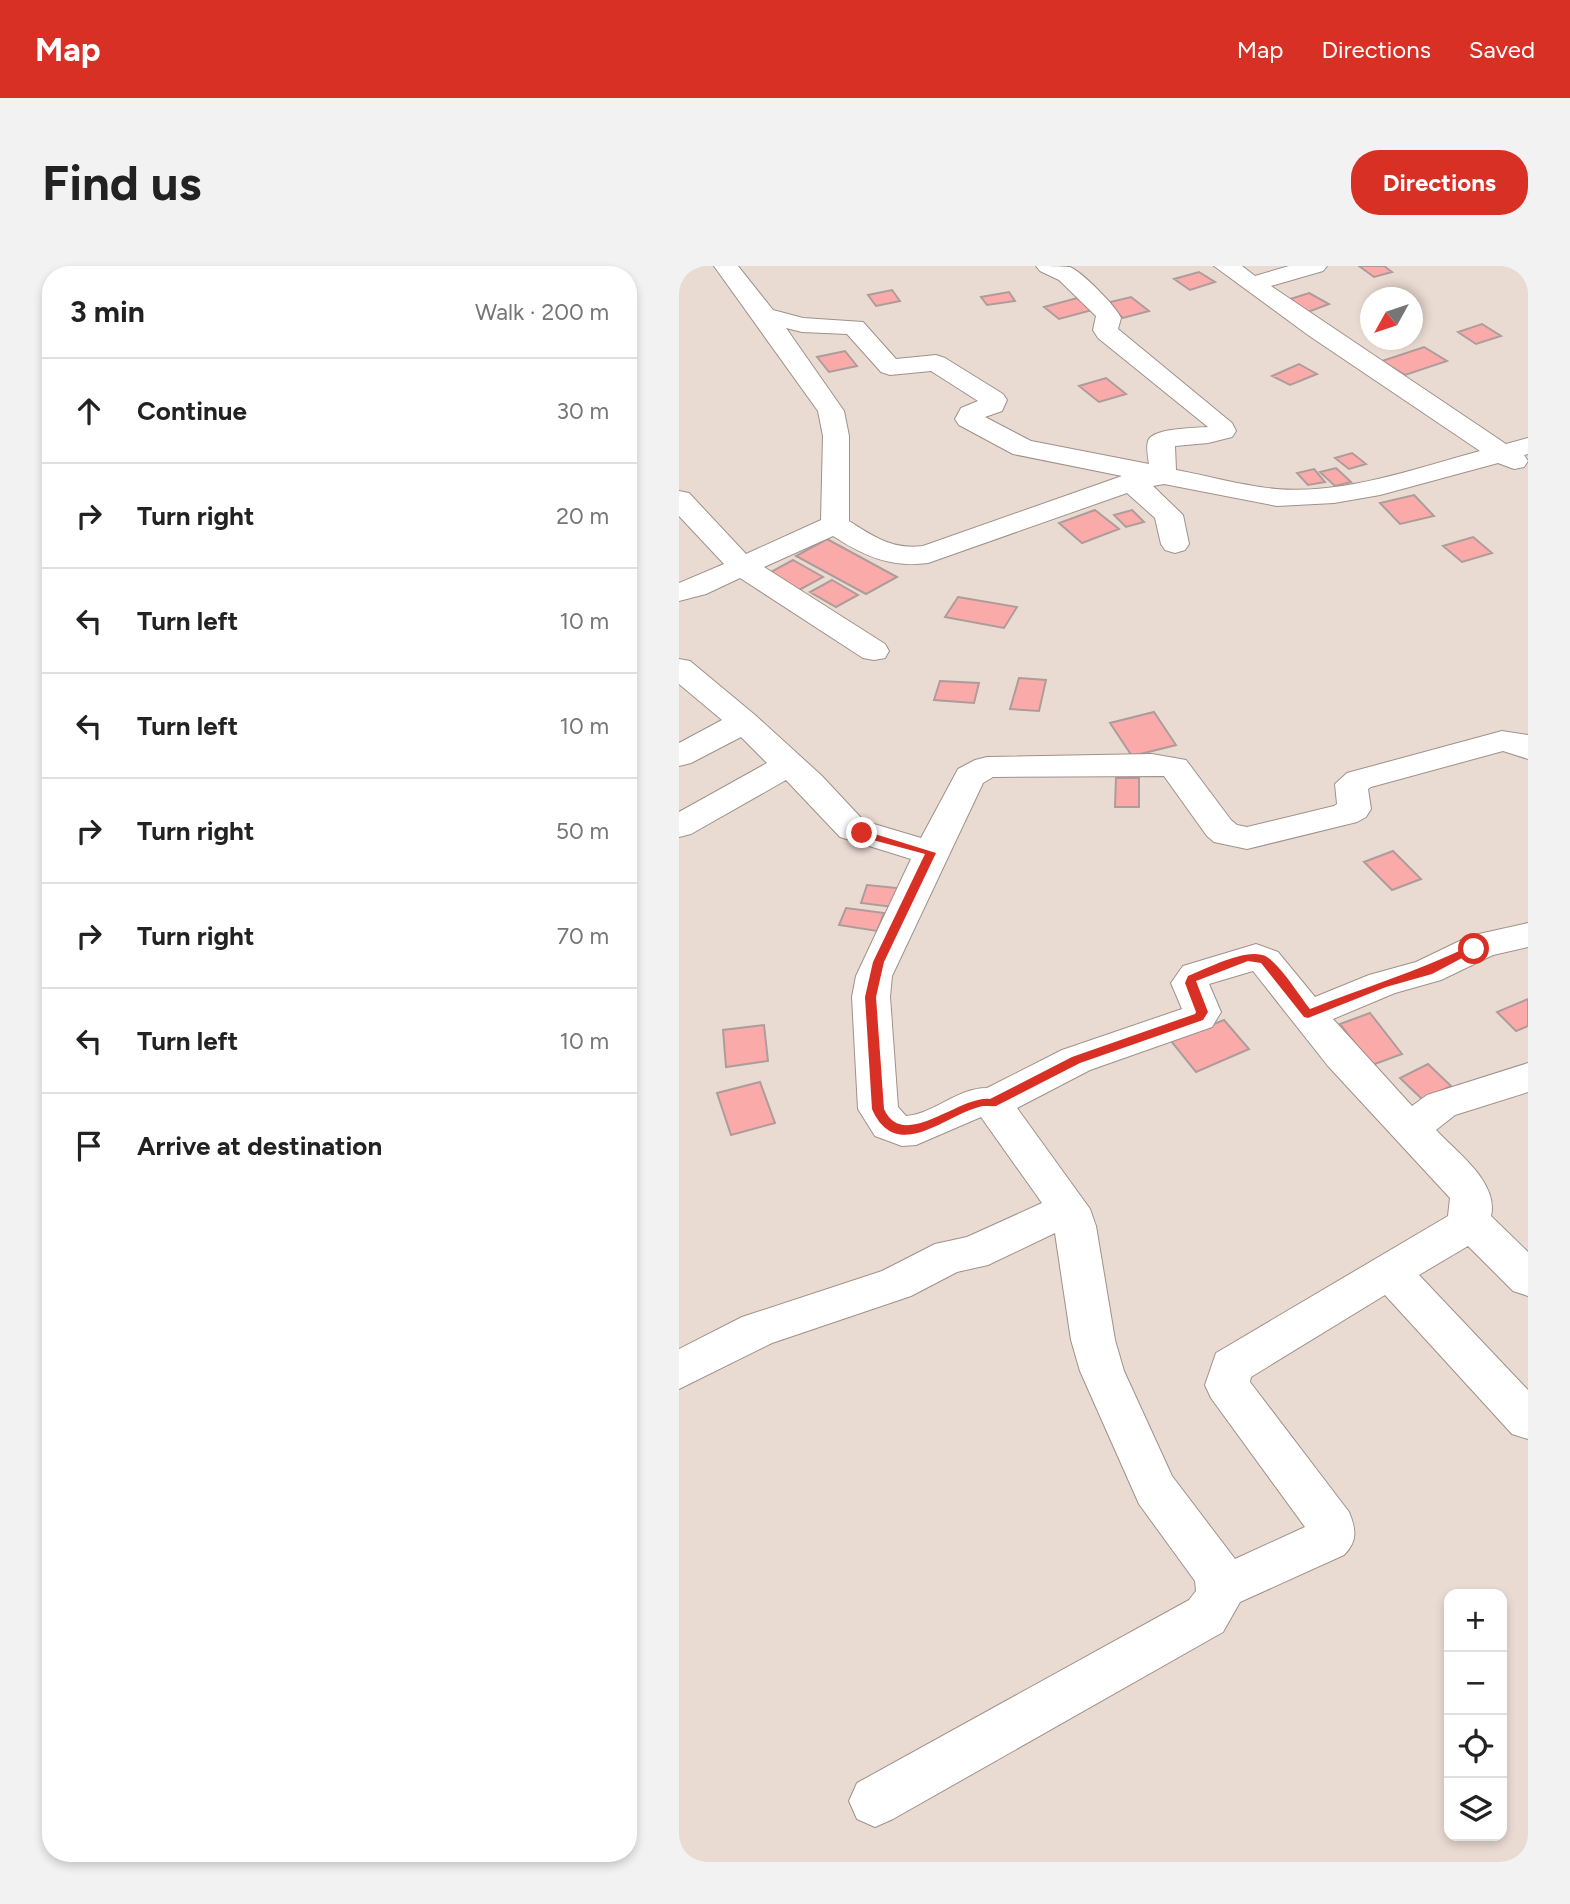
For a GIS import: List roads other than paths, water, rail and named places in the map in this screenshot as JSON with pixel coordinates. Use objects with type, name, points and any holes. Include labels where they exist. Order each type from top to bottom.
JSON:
[{"type":"street","points":[[726,266],[831,411],[836,436],[835,524]]},
{"type":"street","points":[[1048,266],[1067,275],[1107,313],[1107,333],[1224,428],[1221,433],[1161,442],[1163,476]]},
{"type":"street","points":[[1226,266],[1528,469]]},
{"type":"street","points":[[1252,284],[1315,266]]},
{"type":"street","points":[[764,315],[802,325],[854,327],[890,367],[928,362],[941,364],[994,400],[993,405],[969,414],[968,419],[1012,444],[1220,489],[1298,499],[1370,489],[1528,446]]},
{"type":"street","points":[[835,524],[880,554],[909,557],[928,554],[1131,482],[1163,476]]},
{"type":"street","points":[[1131,482],[1169,515],[1175,544]]},
{"type":"street","points":[[679,499],[743,567],[874,651]]},
{"type":"street","points":[[679,592],[695,589],[835,524]]},
{"type":"street","points":[[679,668],[744,722],[810,783],[852,829],[931,853]]},
{"type":"street","points":[[679,757],[744,722]]},
{"type":"street","points":[[1469,1221],[1471,1198],[1468,1191],[1342,1056],[1265,961],[1256,957],[1192,979],[1190,983],[1202,1012],[1199,1017],[1076,1060],[992,1103],[979,1102],[914,1131],[891,1126],[882,1119],[878,1109],[871,997],[874,976],[931,853],[970,776],[987,767],[1152,764],[1174,767],[1181,772],[1219,828],[1236,838],[1247,838],[1345,814],[1354,809],[1356,804],[1350,790],[1352,784],[1359,780],[1502,741],[1510,741],[1528,749]]},
{"type":"street","points":[[679,826],[788,765]]},
{"type":"street","points":[[1308,1014],[1382,984],[1428,971],[1483,945],[1528,934]]},
{"type":"street","points":[[1410,1129],[1441,1105],[1528,1077]]},
{"type":"street","points":[[875,1801],[1206,1616],[1218,1601],[1223,1587],[1217,1572],[1155,1490],[1102,1371],[1093,1340],[1075,1226],[1069,1209],[992,1103]]},
{"type":"street","points":[[679,1370],[757,1330],[896,1284],[950,1256],[973,1253],[1069,1209]]},
{"type":"street","points":[[1223,1587],[1327,1540],[1332,1535],[1332,1527],[1227,1385],[1232,1366],[1469,1221]]},
{"type":"street","points":[[1469,1221],[1528,1279]]},
{"type":"street","points":[[1389,1271],[1528,1420]]}]
